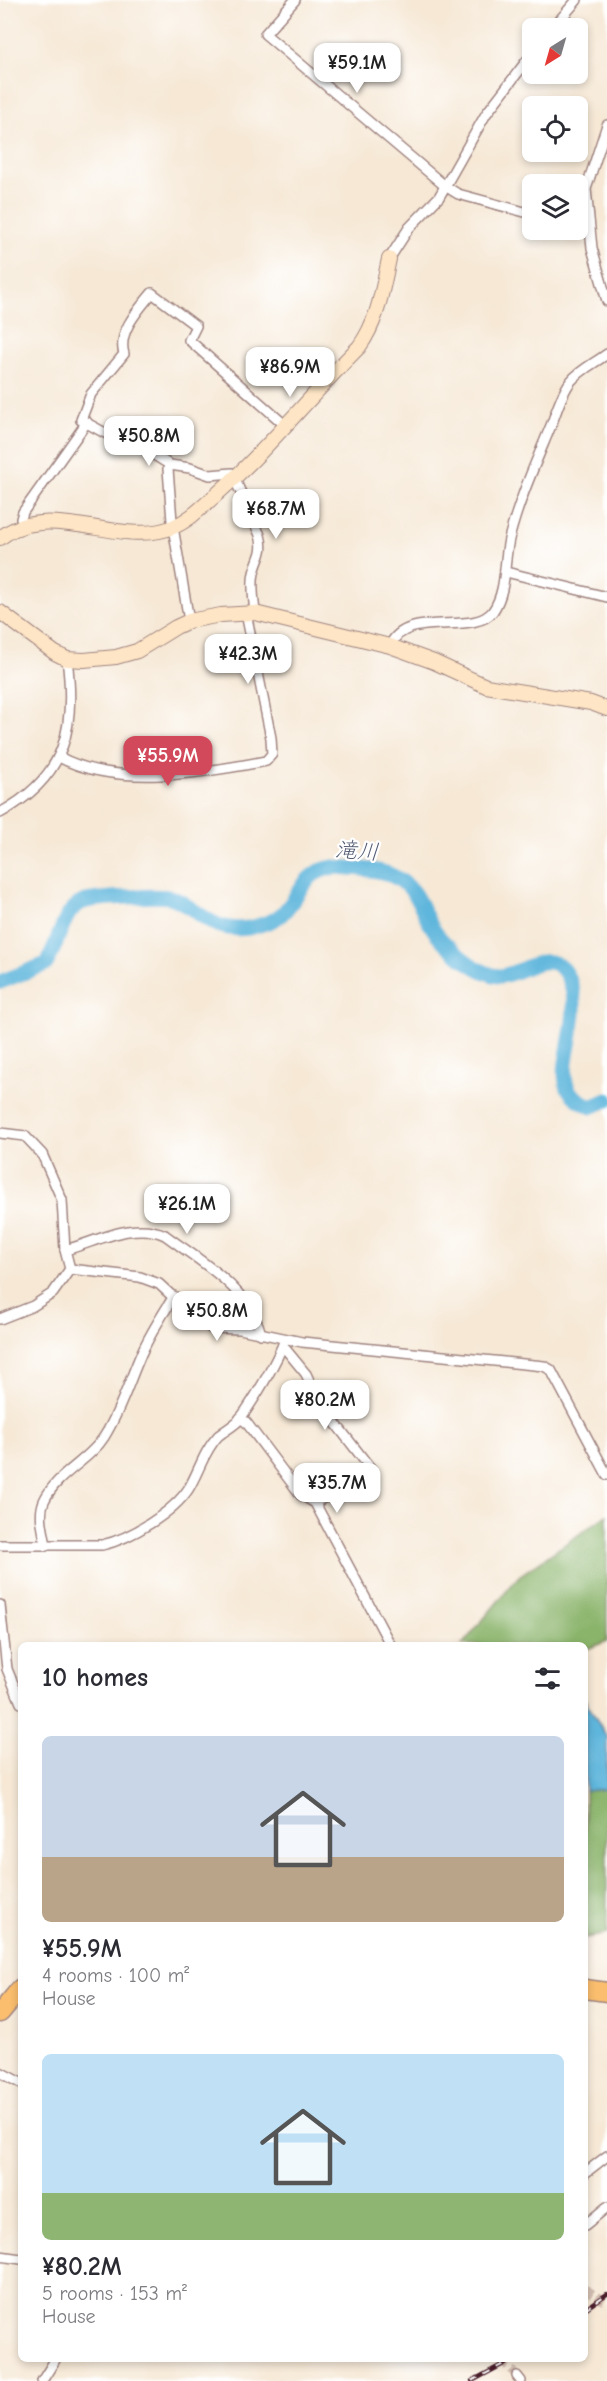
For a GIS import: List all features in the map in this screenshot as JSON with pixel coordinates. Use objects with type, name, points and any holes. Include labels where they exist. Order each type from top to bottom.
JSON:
[{"type":"highway","points":[[588,1989],[607,1992]]},
{"type":"highway","points":[[0,2013],[18,1992]]},
{"type":"street","points":[[296,0],[265,34],[445,186],[458,194],[522,211]]},
{"type":"street","points":[[562,18],[577,0]]},
{"type":"street","points":[[0,538],[6,533],[38,523],[140,532],[173,527],[189,518],[235,478],[256,459],[370,332],[377,314],[390,259],[409,228],[439,197],[486,114],[522,67]]},
{"type":"street","points":[[588,183],[607,125]]},
{"type":"street","points":[[588,229],[607,301]]},
{"type":"street","points":[[59,757],[69,762],[120,775],[196,771],[266,761],[272,754],[250,613],[254,573],[263,552],[263,545],[235,478],[232,473],[210,475],[190,468],[170,465],[138,445],[105,433],[81,420],[87,401],[124,354],[123,349],[129,324],[152,293],[196,326],[189,340],[286,426]]},
{"type":"street","points":[[390,646],[407,627],[480,620],[486,617],[496,604],[506,572],[509,536],[533,468],[569,382],[607,354]]},
{"type":"street","points":[[23,527],[21,519],[23,512],[87,422]]},
{"type":"street","points":[[170,465],[168,469],[173,527],[189,621]]},
{"type":"street","points":[[506,572],[607,597]]},
{"type":"street","points":[[0,612],[55,654],[67,659],[116,657],[137,651],[189,621],[250,613],[390,646],[434,662],[486,686],[591,703],[607,709]]},
{"type":"street","points":[[0,813],[20,802],[35,788],[59,757],[66,740],[69,718],[70,686],[67,659]]},
{"type":"street","points":[[0,1133],[25,1136],[42,1154],[62,1200],[65,1250],[70,1269]]},
{"type":"street","points":[[65,1250],[104,1237],[155,1230],[210,1269],[245,1299],[261,1334]]},
{"type":"street","points":[[70,1269],[140,1276],[159,1284],[197,1319],[211,1328],[240,1329],[284,1343],[544,1366],[551,1370],[607,1475]]},
{"type":"street","points":[[0,1319],[33,1306],[53,1293],[70,1269]]},
{"type":"street","points":[[46,1546],[41,1515],[44,1501],[58,1481],[103,1439],[125,1398],[146,1344],[174,1296]]},
{"type":"street","points":[[0,1545],[102,1545],[117,1542],[136,1533],[174,1504],[188,1489],[205,1456],[219,1436],[240,1418],[276,1361],[284,1343]]},
{"type":"street","points":[[284,1343],[306,1374],[319,1402],[371,1469],[315,1503]]},
{"type":"street","points":[[240,1418],[246,1422],[300,1494],[315,1503],[389,1642]]},
{"type":"street","points":[[0,1605],[7,1669],[18,1697]]},
{"type":"street","points":[[0,2072],[18,2081]]},
{"type":"street","points":[[588,2171],[607,2156]]},
{"type":"street","points":[[588,2223],[607,2207]]},
{"type":"street","points":[[0,2256],[18,2259]]},
{"type":"street","points":[[42,2381],[54,2362]]},
{"type":"green space","points":[[607,1515],[607,1641],[588,1649],[588,1642],[464,1642],[519,1576]]},
{"type":"green space","points":[[607,1784],[607,1934],[588,1937],[588,1785]]},
{"type":"water","points":[[588,1705],[607,1737],[607,1789],[588,1791]]},
{"type":"waterway","name":"滝川","points":[[0,982],[46,964],[69,914],[83,902],[129,897],[167,897],[183,903],[215,924],[235,929],[248,928],[266,923],[282,914],[309,879],[323,870],[334,867],[381,872],[393,876],[410,888],[430,925],[440,937],[461,957],[480,970],[500,976],[543,962],[551,962],[559,966],[566,974],[572,989],[574,1004],[565,1067],[569,1090],[576,1098],[591,1107],[607,1100]]},
{"type":"tunnel","points":[[588,2291],[607,2303]]},
{"type":"tunnel","points":[[504,2362],[517,2376]]},
{"type":"railway","points":[[588,2307],[607,2294]]},
{"type":"railway","points":[[472,2381],[507,2362]]}]
